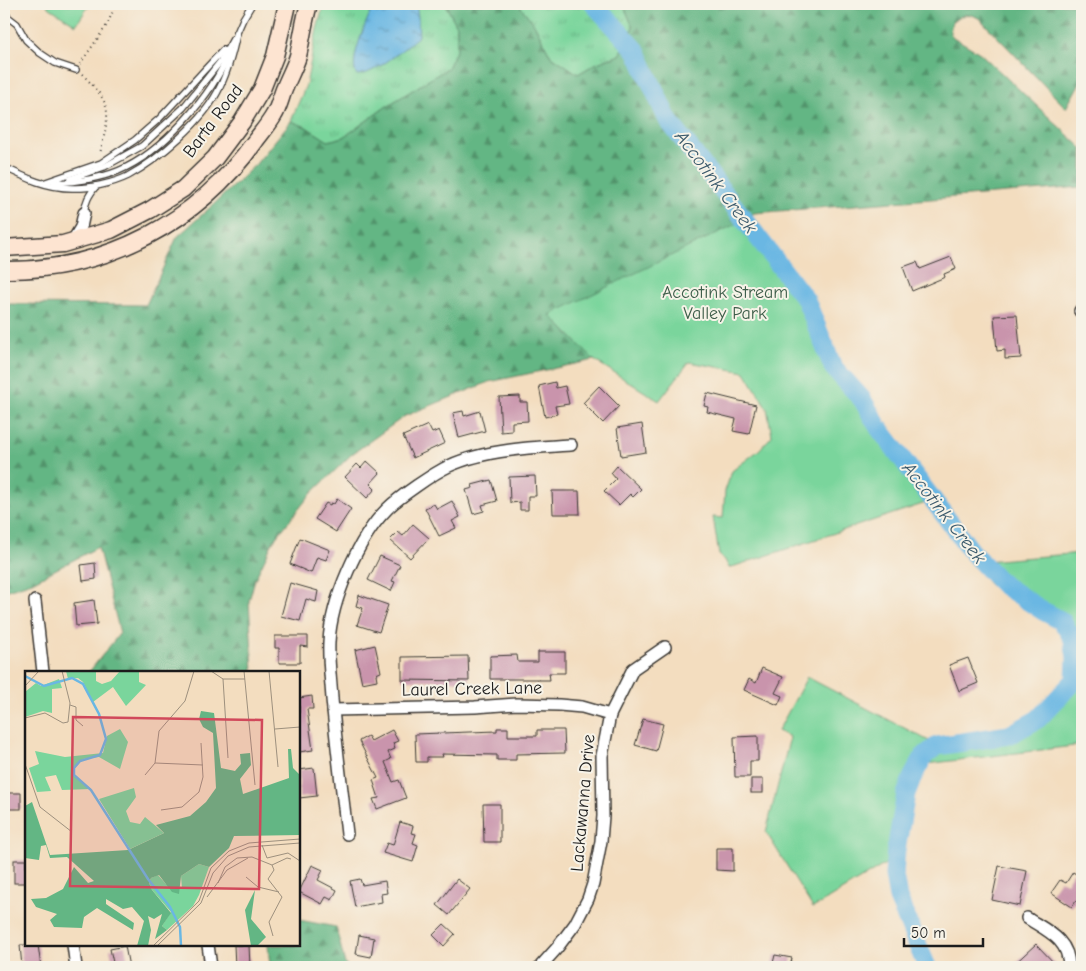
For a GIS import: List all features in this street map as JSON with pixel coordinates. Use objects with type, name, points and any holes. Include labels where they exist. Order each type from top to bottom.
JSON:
[{"type":"street","name":"Barta Road","points":[[4,248],[63,244],[111,230],[150,210],[183,189],[215,158],[242,122],[262,89],[275,56],[287,4]]},
{"type":"street","points":[[4,270],[59,266],[90,259],[119,249],[163,227],[206,197],[239,164],[274,115],[297,58],[309,4]]},
{"type":"street","points":[[72,242],[81,227],[84,213]]},
{"type":"street","points":[[347,834],[333,710],[329,642],[341,588],[355,556],[387,509],[449,466],[472,458],[520,448],[572,445]]},
{"type":"street","points":[[35,601],[43,671]]},
{"type":"street","name":"Lackawanna Drive","points":[[540,967],[575,924],[593,884],[597,870],[602,834],[602,756],[610,715],[633,669],[665,647]]},
{"type":"street","name":"Laurel Creek Lane","points":[[333,710],[404,707],[476,707],[517,704],[582,707],[610,715]]},
{"type":"street","points":[[1027,918],[1061,942],[1068,956],[1069,967]]},
{"type":"street","points":[[73,946],[76,967]]},
{"type":"street","points":[[208,946],[211,967]]},
{"type":"lane","points":[[41,184],[78,182],[118,171],[147,154],[198,105],[214,83],[227,59],[243,19],[252,4]]},
{"type":"lane","points":[[4,14],[17,24],[26,40],[40,52],[55,63],[76,70]]},
{"type":"lane","points":[[41,184],[103,161],[135,140],[159,119],[218,58],[237,33]]},
{"type":"lane","points":[[41,184],[76,178],[104,167],[142,146],[183,108],[220,62],[237,33]]},
{"type":"lane","points":[[4,167],[41,184],[73,188],[96,186],[126,177],[177,140],[196,122],[219,89],[231,61],[237,33]]},
{"type":"lane","points":[[100,154],[103,161]]},
{"type":"lane","points":[[84,213],[87,199],[96,186]]},
{"type":"path","points":[[100,154],[108,114],[104,100],[94,86],[76,70],[106,25],[116,4]]},
{"type":"green space","points":[[48,4],[90,4],[76,25],[47,6]]},
{"type":"green space","points":[[324,4],[445,4],[457,26],[457,49],[448,68],[387,106],[344,137],[328,141],[306,127],[291,121],[306,85]]},
{"type":"green space","points":[[445,4],[518,4],[533,22],[550,55],[578,74],[597,63],[620,55],[633,27],[623,4],[1082,4],[1082,79],[1066,108],[980,19],[969,15],[959,17],[952,22],[950,33],[953,37],[980,53],[1082,148],[1082,187],[754,213],[744,220],[551,316],[594,360],[489,382],[405,416],[352,454],[310,495],[274,540],[255,579],[249,601],[253,671],[90,671],[120,633],[98,547],[32,582],[4,591],[4,304],[146,305],[177,237],[256,164],[291,121],[306,127],[328,141],[344,137],[387,106],[448,68],[457,49],[457,26]]},
{"type":"green space","points":[[518,4],[623,4],[633,27],[620,55],[597,63],[578,74],[550,55],[533,22]]},
{"type":"green space","name":"Accotink Stream Valley Park","points":[[744,220],[806,300],[845,393],[861,410],[870,427],[929,502],[729,568],[725,560],[719,555],[713,517],[723,518],[725,491],[732,471],[759,450],[772,436],[767,408],[745,372],[689,362],[659,401],[594,360],[550,315]]},
{"type":"green space","points":[[1082,553],[1082,745],[910,766],[887,863],[813,908],[766,832],[790,737],[778,731],[807,677],[933,743],[1023,729],[1074,672],[1068,632],[989,584],[973,562]]},
{"type":"green space","points":[[300,920],[336,927],[345,964],[349,967],[270,967],[268,946],[300,946]]},
{"type":"water","points":[[374,4],[416,4],[419,36],[381,66],[364,74],[357,75],[355,69],[356,51]]},
{"type":"building","points":[[951,257],[956,269],[944,274],[945,277],[912,291],[903,267],[917,262],[920,269]]},
{"type":"building","points":[[1017,315],[1021,358],[1005,359],[1005,350],[997,351],[994,316]]},
{"type":"building","points":[[555,382],[556,388],[565,386],[569,404],[555,406],[557,414],[545,417],[539,386]]},
{"type":"building","points":[[599,386],[619,406],[603,423],[583,403]]},
{"type":"building","points":[[707,393],[756,405],[749,434],[733,431],[736,419],[707,412],[708,407],[704,406]]},
{"type":"building","points":[[520,396],[520,402],[527,402],[528,421],[512,422],[512,431],[501,432],[499,397]]},
{"type":"building","points":[[463,411],[464,416],[480,411],[485,431],[459,438],[453,413]]},
{"type":"building","points":[[642,424],[646,452],[621,456],[617,428]]},
{"type":"building","points":[[428,425],[432,433],[439,430],[445,443],[413,458],[403,436]]},
{"type":"building","points":[[367,461],[380,473],[370,484],[375,489],[367,498],[345,477],[357,464],[361,468]]},
{"type":"building","points":[[617,466],[641,489],[633,497],[630,494],[619,505],[604,491],[616,479],[611,473]]},
{"type":"building","points":[[535,476],[536,496],[528,496],[528,510],[520,510],[520,502],[510,503],[509,477]]},
{"type":"building","points":[[491,480],[497,501],[482,505],[484,511],[473,514],[466,490],[473,488],[472,485]]},
{"type":"building","points":[[552,491],[579,491],[580,514],[553,514]]},
{"type":"building","points":[[337,499],[351,509],[336,532],[315,519],[326,503],[334,504]]},
{"type":"building","points":[[452,501],[460,517],[452,521],[456,528],[439,536],[425,508],[434,504],[437,509]]},
{"type":"building","points":[[413,524],[429,538],[410,558],[390,540],[398,532],[403,536]]},
{"type":"building","points":[[300,538],[330,550],[326,560],[317,557],[311,573],[290,564]]},
{"type":"building","points":[[380,556],[400,565],[392,581],[395,582],[391,591],[368,580]]},
{"type":"building","points":[[95,563],[96,579],[83,581],[81,565]]},
{"type":"building","points":[[290,583],[318,591],[316,602],[306,599],[300,621],[281,616]]},
{"type":"building","points":[[359,595],[388,605],[379,632],[357,625],[363,608],[356,606]]},
{"type":"building","points":[[94,600],[97,624],[76,626],[74,603]]},
{"type":"building","points":[[275,636],[308,636],[308,647],[300,646],[300,663],[279,663],[279,648],[275,648]]},
{"type":"building","points":[[375,645],[381,672],[376,674],[377,680],[362,683],[355,650]]},
{"type":"building","points":[[538,652],[565,652],[565,673],[549,673],[550,680],[490,679],[490,656],[517,655],[518,662],[538,662]]},
{"type":"building","points":[[468,656],[469,681],[402,680],[402,657]]},
{"type":"building","points":[[968,658],[978,683],[959,691],[949,665]]},
{"type":"building","points":[[762,668],[783,677],[775,693],[782,696],[778,705],[744,690],[749,679],[756,683]]},
{"type":"building","points":[[312,696],[313,709],[307,709],[313,750],[300,752],[300,698]]},
{"type":"building","points":[[643,719],[663,724],[656,751],[635,745]]},
{"type":"building","points":[[497,728],[508,728],[508,736],[537,736],[537,730],[564,730],[565,753],[516,754],[516,760],[497,760],[497,755],[442,754],[443,757],[427,757],[427,762],[416,762],[415,734],[497,731]]},
{"type":"building","points":[[392,730],[398,741],[393,743],[395,749],[388,752],[391,759],[385,762],[393,782],[399,780],[406,798],[377,809],[373,799],[379,798],[373,780],[378,778],[359,741],[368,736],[371,741]]},
{"type":"building","points":[[758,736],[758,761],[750,761],[750,777],[735,777],[734,737]]},
{"type":"building","points":[[314,768],[317,796],[300,798],[300,770]]},
{"type":"building","points":[[751,779],[763,779],[763,793],[751,793]]},
{"type":"building","points":[[5,793],[21,793],[21,809],[5,809]]},
{"type":"building","points":[[483,804],[500,804],[500,842],[484,842]]},
{"type":"building","points":[[400,822],[413,826],[411,833],[416,834],[413,843],[418,845],[413,862],[383,853],[387,843],[393,845]]},
{"type":"building","points":[[716,848],[733,848],[733,871],[716,870]]},
{"type":"building","points":[[14,860],[25,860],[25,883],[14,883]]},
{"type":"building","points":[[312,865],[323,870],[318,880],[337,890],[332,900],[326,897],[322,904],[300,893]]},
{"type":"building","points":[[999,866],[1027,871],[1020,906],[992,900]]},
{"type":"building","points":[[1073,872],[1082,878],[1082,906],[1076,901],[1072,907],[1051,893],[1060,880],[1066,883]]},
{"type":"building","points":[[360,879],[362,885],[385,881],[387,893],[381,894],[382,902],[355,907],[350,881]]},
{"type":"building","points":[[457,879],[470,889],[449,915],[437,905]]},
{"type":"building","points":[[444,924],[455,934],[444,946],[433,935]]},
{"type":"building","points":[[359,935],[374,938],[371,957],[356,954]]},
{"type":"building","points":[[1036,944],[1058,967],[1011,967]]},
{"type":"building","points":[[20,945],[38,946],[41,967],[22,967]]},
{"type":"building","points":[[125,946],[129,967],[114,967],[110,949]]},
{"type":"building","points":[[234,946],[249,946],[250,967],[235,967]]},
{"type":"building","points":[[775,955],[792,958],[790,967],[772,967]]},
{"type":"waterway","name":"Accotink Creek","points":[[594,4],[636,50],[668,120],[806,300],[833,367],[862,399],[879,428],[972,552],[1002,584],[1062,621],[1073,639],[1076,657],[1075,680],[1038,719],[1009,735],[937,746],[924,756],[912,778],[906,794],[896,850],[894,875],[898,898],[927,967]]}]
